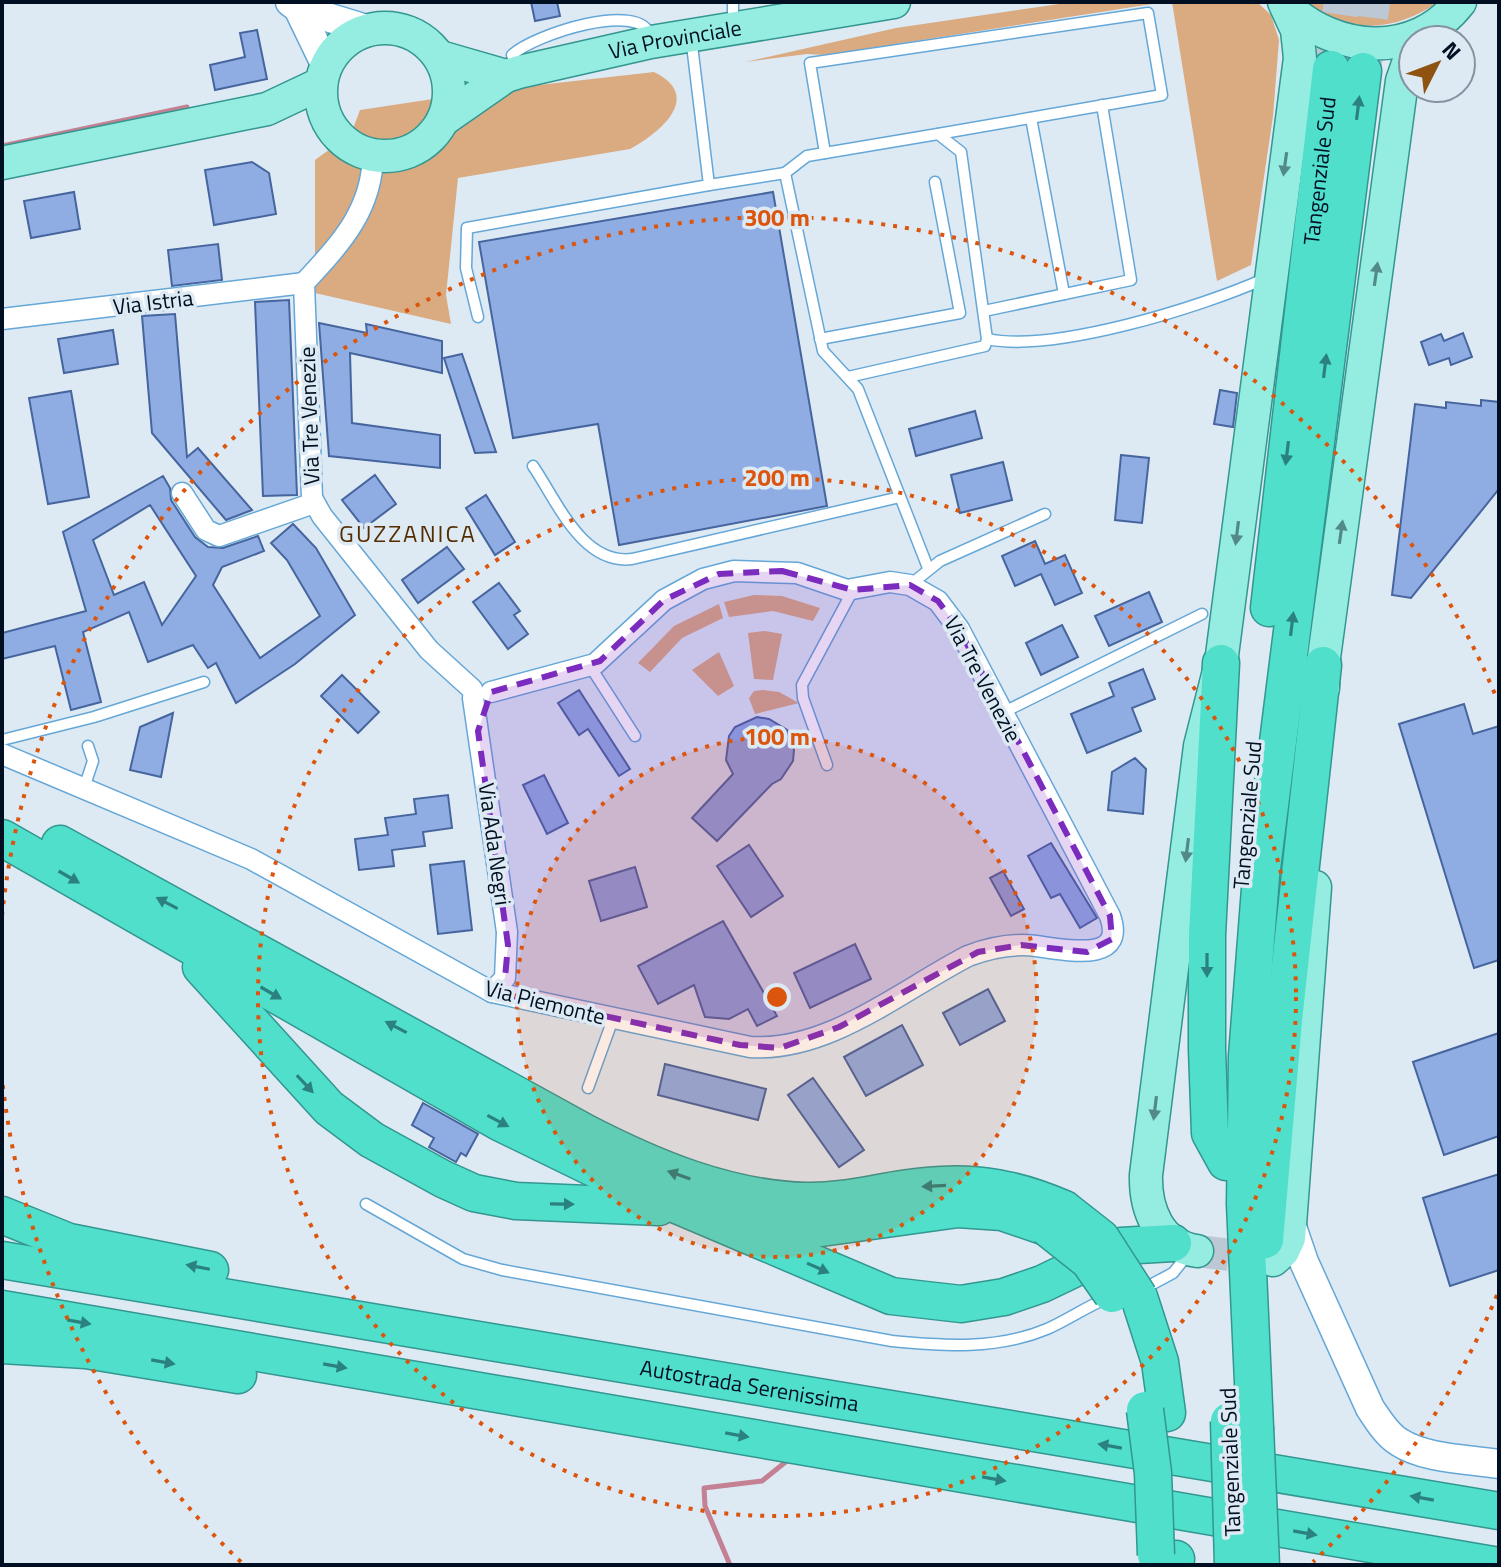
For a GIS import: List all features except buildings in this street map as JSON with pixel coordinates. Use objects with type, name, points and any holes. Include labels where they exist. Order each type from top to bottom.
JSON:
[{"type":"highway","name":"Tangenziale Sud","points":[[1233,1565],[1242,1424],[1253,1389],[1245,1204],[1247,1056],[1261,876],[1347,70],[1253,747],[1234,954],[1226,1162],[1242,1424],[1261,1565]]},
{"type":"highway","points":[[1221,663],[1207,935],[1207,1049],[1210,1133],[1226,1162]]},
{"type":"highway","points":[[1253,1389],[1256,1315],[1274,1157],[1284,1020],[1323,665]]},
{"type":"highway","points":[[2,814],[586,1133],[671,1172],[716,1187],[792,1200],[842,1200],[927,1186],[973,1185],[1021,1190],[1055,1218],[1101,1238],[1160,1362],[1156,1412],[1175,1477],[1165,1561]]},
{"type":"highway","points":[[2,838],[476,1109],[596,1170],[854,1283],[891,1296],[927,1303],[961,1304],[1004,1297],[1042,1284],[1121,1246],[1187,1248]]},
{"type":"highway","points":[[155,927],[221,987],[329,1108],[360,1132],[474,1193],[516,1201],[647,1205],[755,1225],[821,1228],[958,1209],[1055,1218]]},
{"type":"highway","points":[[4,1217],[80,1245],[420,1311],[601,1360]]},
{"type":"highway","name":"Autostrada Serenissima","points":[[2,1260],[1499,1511]]},
{"type":"highway","points":[[2,1309],[1493,1565]]},
{"type":"highway","points":[[2,1345],[86,1350],[434,1406],[661,1422]]},
{"type":"main road","name":"Via Provinciale","points":[[373,155],[389,157],[410,152],[428,140],[443,120],[512,74],[651,42],[691,36],[733,15],[894,2]]},
{"type":"main road","points":[[1436,24],[1460,2]]},
{"type":"main road","points":[[1284,3],[1317,30],[1353,43],[1397,42]]},
{"type":"main road","points":[[1187,1248],[1151,1214],[1145,1195],[1146,1175],[1200,746],[1221,663],[1300,58],[1299,37],[1284,3]]},
{"type":"main road","name":"Via Provinciale","points":[[366,29],[381,26],[411,33],[440,57],[512,74]]},
{"type":"main road","points":[[2,163],[270,108],[323,75],[342,45],[366,29]]},
{"type":"main road","points":[[440,57],[449,81],[449,103],[443,120]]},
{"type":"main road","points":[[323,75],[322,103],[332,128],[347,144],[373,155]]},
{"type":"main road","points":[[1273,1260],[1287,1245],[1290,1221],[1323,783],[1323,665],[1399,104]]},
{"type":"main road","points":[[270,108],[332,128]]},
{"type":"street","points":[[294,5],[366,29]]},
{"type":"street","points":[[294,5],[323,75]]},
{"type":"street","points":[[304,283],[359,217],[368,197],[373,155]]},
{"type":"street","name":"Via Istria","points":[[2,319],[304,283]]},
{"type":"street","name":"Via Tre Venezie","points":[[304,283],[310,484],[314,503],[421,641],[480,695]]},
{"type":"street","points":[[182,493],[206,530],[219,536],[314,503]]},
{"type":"street","points":[[480,695],[590,666],[604,658],[664,600],[710,577],[744,570],[782,571],[853,590],[890,582],[910,585]]},
{"type":"street","name":"Via Tre Venezie","points":[[910,585],[938,601],[949,614],[1110,916],[1114,929],[1112,939]]},
{"type":"street","name":"Via Ada Negri","points":[[480,695],[478,731],[507,932],[505,978],[492,992]]},
{"type":"street","name":"Via Piemonte","points":[[2,754],[251,859],[492,992],[750,1047],[790,1046],[839,1027],[978,952],[1021,945],[1087,952],[1099,949],[1112,939]]},
{"type":"street","points":[[1290,1221],[1313,1281],[1370,1408],[1391,1435],[1398,1442],[1420,1451],[1499,1464]]},
{"type":"street","points":[[1273,1260],[1294,1265],[1313,1281]]},
{"type":"lane","points":[[478,317],[466,268],[467,228],[785,173],[807,156],[825,153],[938,134],[1162,95],[1148,13],[810,63],[825,153]]},
{"type":"lane","points":[[691,36],[709,185]]},
{"type":"lane","points":[[984,311],[1131,280],[1102,105]]},
{"type":"lane","points":[[1031,118],[1064,294]]},
{"type":"lane","points":[[848,377],[985,346],[984,311],[961,152],[938,134]]},
{"type":"lane","points":[[785,173],[823,351],[858,389],[928,568]]},
{"type":"lane","points":[[820,339],[960,313],[935,182]]},
{"type":"lane","points":[[987,339],[1008,344],[1105,330],[1227,296],[1269,277]]},
{"type":"lane","points":[[533,466],[587,544],[604,558],[614,560],[632,559],[900,497]]},
{"type":"lane","points":[[910,585],[928,568],[1045,514]]},
{"type":"lane","points":[[827,765],[803,698],[802,685],[853,590]]},
{"type":"lane","points":[[1002,713],[1202,614]]},
{"type":"lane","points":[[590,666],[635,736]]},
{"type":"lane","points":[[2,740],[94,717],[204,682]]},
{"type":"lane","points":[[84,788],[93,761],[88,746]]},
{"type":"lane","points":[[588,1088],[613,1019]]},
{"type":"lane","points":[[366,1204],[463,1259],[502,1270],[788,1319],[892,1341],[938,1345],[984,1344],[1047,1328],[1106,1298],[1159,1282],[1173,1273],[1187,1248]]},
{"type":"highlighted area","points":[[782,571],[853,590],[910,585],[938,601],[959,629],[1110,916],[1112,939],[1087,952],[1021,945],[978,952],[839,1027],[780,1048],[740,1045],[492,992],[505,978],[508,945],[478,731],[491,692],[600,661],[664,600],[719,574]]},
{"type":"shaded area","points":[[1073,2],[1165,2],[826,55],[807,54],[745,62],[896,28]]},
{"type":"shaded area","points":[[1172,2],[1257,2],[1271,15],[1279,40],[1273,116],[1251,265],[1217,281]]},
{"type":"shaded area","points":[[1307,2],[1438,2],[1405,19],[1372,26],[1339,20]]},
{"type":"shaded area","points":[[654,72],[669,82],[676,92],[676,103],[663,125],[630,149],[458,178],[446,295],[451,324],[315,293],[315,160],[351,134],[360,110],[486,91]]},
{"type":"shaded area","points":[[754,595],[782,596],[820,608],[813,621],[773,611],[729,617],[724,602]]},
{"type":"shaded area","points":[[719,604],[723,618],[682,638],[650,672],[638,663],[674,626]]},
{"type":"shaded area","points":[[765,631],[782,634],[773,680],[754,679],[748,633]]},
{"type":"shaded area","points":[[719,652],[734,686],[718,696],[692,670]]},
{"type":"shaded area","points":[[754,691],[779,692],[799,703],[755,714],[749,698]]},
{"type":"waterway","points":[[2,146],[187,107]]},
{"type":"waterway","points":[[730,1565],[705,1506],[704,1488],[762,1481],[788,1460]]},
{"type":"tunnel","points":[[1332,68],[1342,2]]},
{"type":"tunnel","points":[[1363,71],[1372,2]]},
{"type":"tunnel","points":[[1197,1251],[1273,1260]]},
{"type":"district","name":"GUZZANICA","points":[[408,533]]}]
